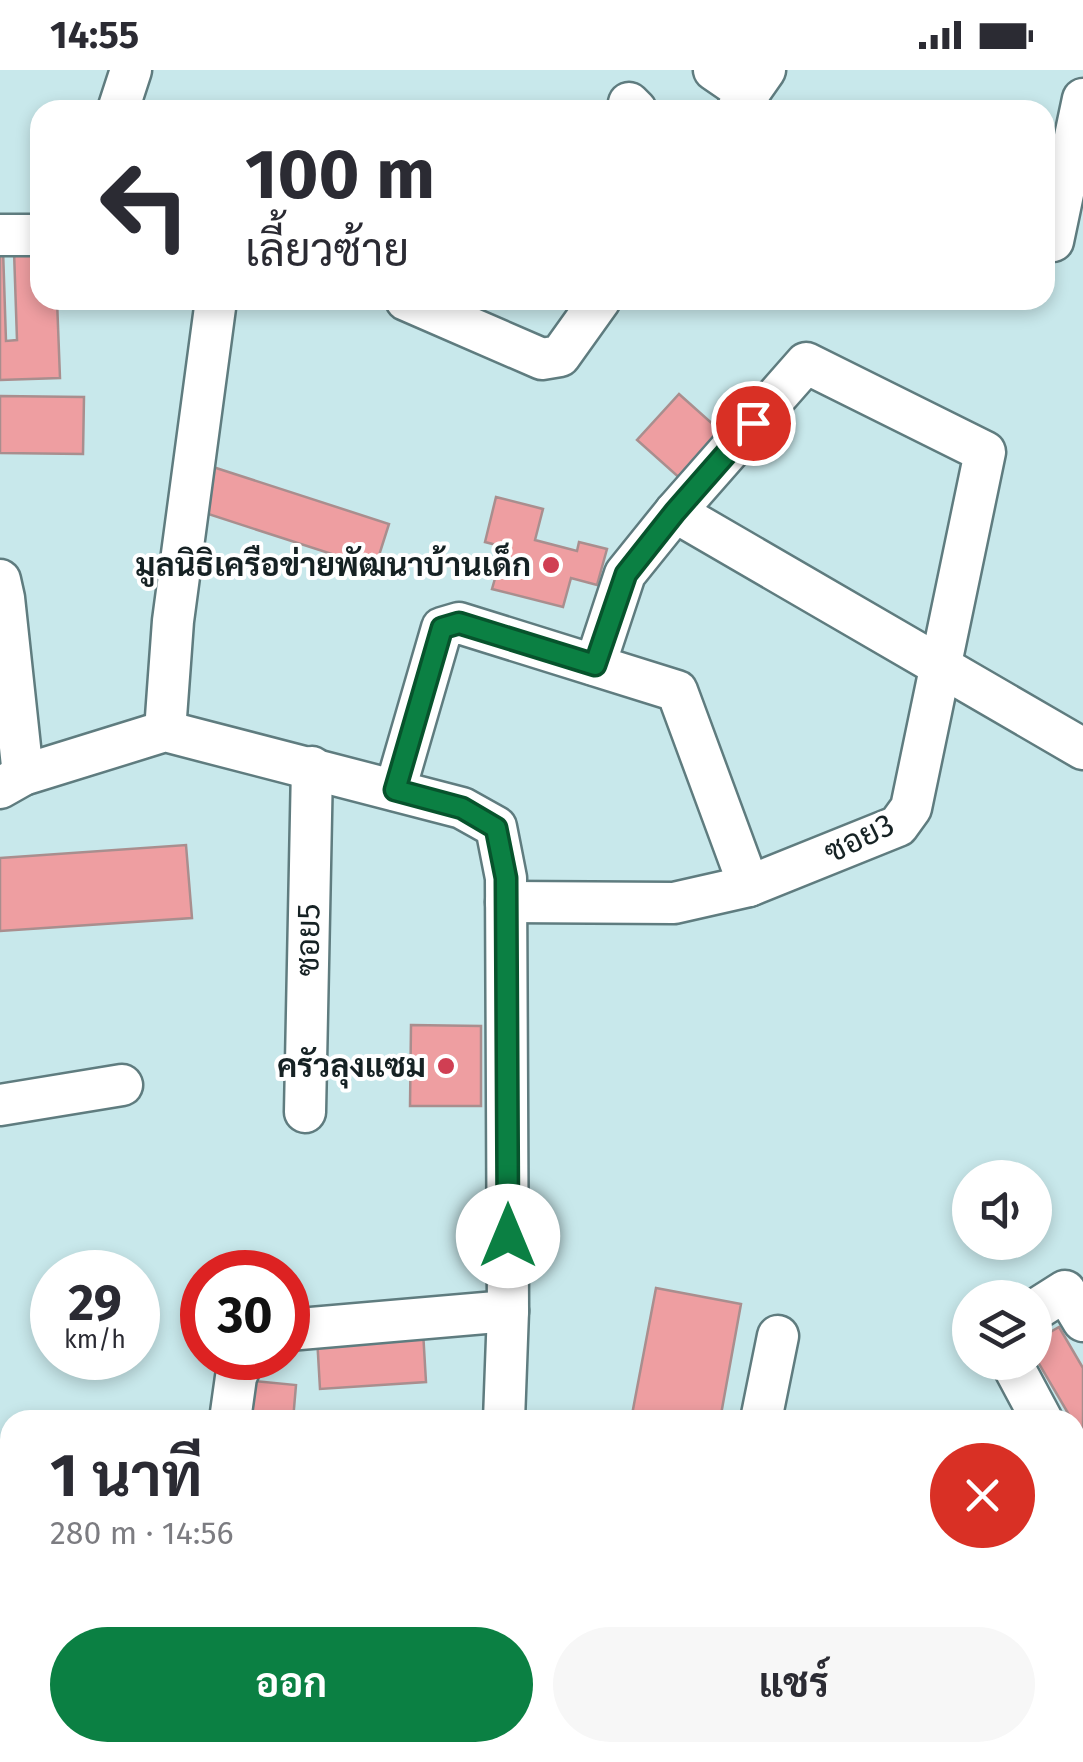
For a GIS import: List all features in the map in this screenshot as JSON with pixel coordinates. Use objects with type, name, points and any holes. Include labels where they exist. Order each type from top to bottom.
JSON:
[{"type":"street","points":[[121,100],[131,70]]},
{"type":"street","points":[[714,70],[750,91]]},
{"type":"street","points":[[1060,244],[1083,98]]},
{"type":"street","points":[[0,235],[30,235]]},
{"type":"street","points":[[165,731],[173,621],[215,310]]},
{"type":"street","points":[[429,310],[542,359],[560,356],[593,310]]},
{"type":"street","name":"ซอย3","points":[[506,902],[674,903],[749,886],[898,826],[910,808],[986,452],[806,364],[675,512]]},
{"type":"street","points":[[595,665],[626,574],[675,512],[1083,749]]},
{"type":"street","points":[[0,580],[12,782],[165,731],[462,808],[496,828],[506,878],[508,1311],[504,1410]]},
{"type":"street","points":[[395,790],[442,628],[459,623],[677,691],[749,886]]},
{"type":"street","name":"ซอย5","points":[[304,1112],[312,768]]},
{"type":"street","points":[[0,1105],[122,1085]]},
{"type":"street","points":[[1052,1300],[1065,1292],[1083,1321]]},
{"type":"street","points":[[310,1328],[508,1311]]},
{"type":"street","points":[[763,1410],[778,1336]]},
{"type":"street","points":[[231,1410],[235,1380]]},
{"type":"street","points":[[1021,1380],[1037,1410]]},
{"type":"building","points":[[0,249],[6,341],[17,340],[14,251],[30,250],[30,310],[57,310],[60,378],[0,380]]},
{"type":"building","points":[[679,394],[725,435],[683,481],[637,440]]},
{"type":"building","points":[[0,396],[84,397],[83,454],[0,453]]},
{"type":"building","points":[[213,467],[389,524],[375,568],[199,511]]},
{"type":"building","name":"มูลนิธิเครือข่ายพัฒนาบ้านเด็ก","points":[[496,497],[543,509],[535,540],[577,551],[579,542],[607,549],[597,585],[571,578],[563,607],[492,589],[504,547],[485,542]]},
{"type":"building","points":[[186,845],[192,918],[0,931],[0,858]]},
{"type":"building","name":"ครัวลุงแซม","points":[[411,1025],[481,1026],[481,1106],[410,1106]]},
{"type":"building","points":[[656,1288],[741,1304],[722,1410],[633,1410]]},
{"type":"building","points":[[1059,1327],[1083,1368],[1083,1410],[1066,1410],[1049,1380],[1052,1380],[1052,1331]]},
{"type":"building","points":[[423,1331],[426,1382],[320,1389],[317,1337]]},
{"type":"building","points":[[245,1380],[296,1385],[294,1410],[242,1410]]},
{"type":"place","name":"มูลนิธิเครือข่ายพัฒนาบ้านเด็ก","points":[[551,565]]},
{"type":"place","name":"ครัวลุงแซม","points":[[446,1066]]},
{"type":"route","points":[[508,1236],[506,878],[496,828],[462,808],[395,790],[442,628],[459,623],[595,665],[626,574],[753,423]]}]
